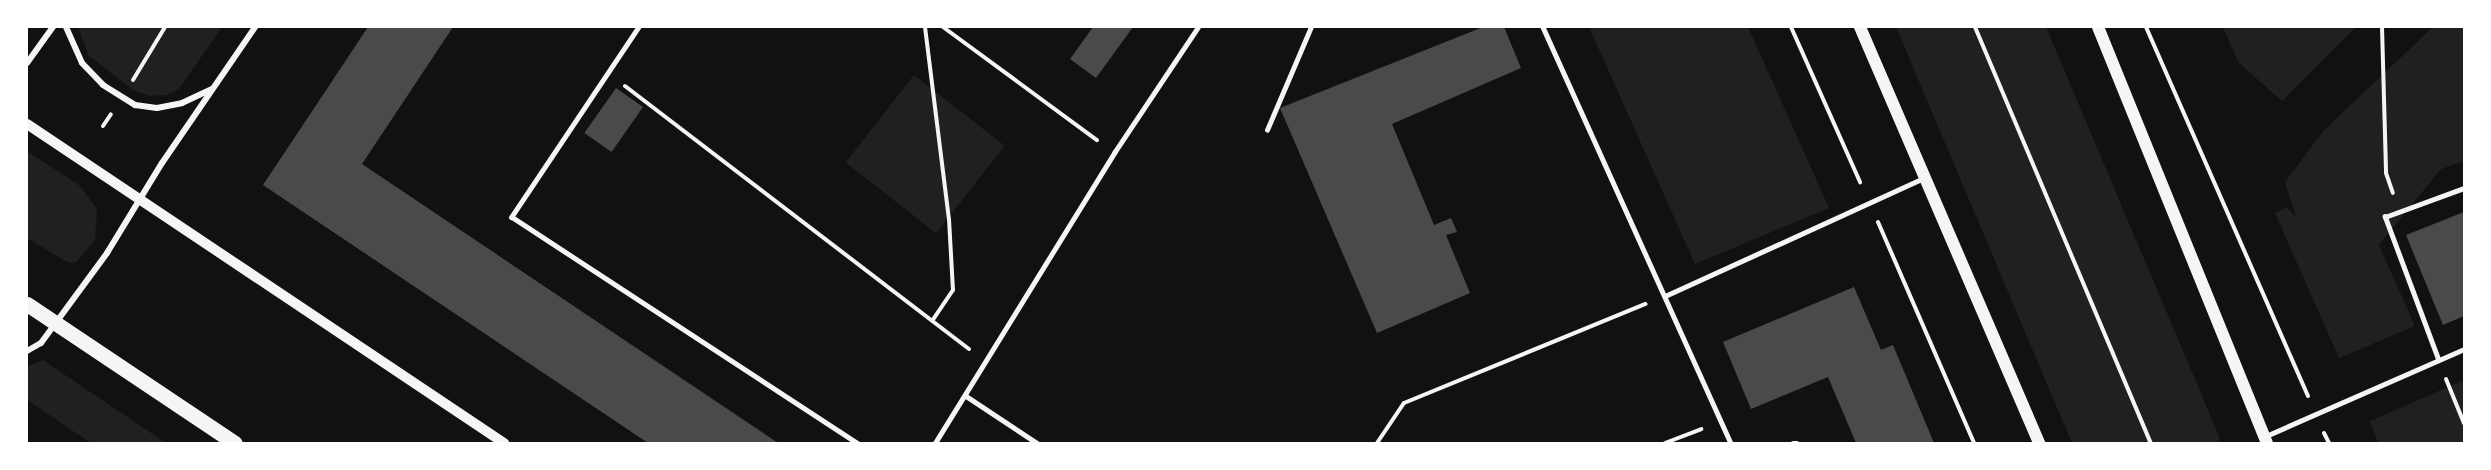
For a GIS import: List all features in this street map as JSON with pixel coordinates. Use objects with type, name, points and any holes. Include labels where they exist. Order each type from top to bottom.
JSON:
[{"type":"main road","points":[[1860,27],[2039,443]]},
{"type":"main road","points":[[2098,27],[2263,441]]},
{"type":"main road","points":[[27,304],[235,443]]},
{"type":"street","points":[[27,63],[53,27]]},
{"type":"street","points":[[66,27],[82,63],[103,85],[135,105],[157,108],[174,105],[213,89]]},
{"type":"street","points":[[27,351],[40,343],[57,322],[142,199],[255,27]]},
{"type":"street","points":[[27,124],[504,443]]},
{"type":"lane","points":[[639,27],[512,217],[858,443]]},
{"type":"lane","points":[[936,443],[1114,153],[1198,27]]},
{"type":"lane","points":[[1267,130],[1311,27]]},
{"type":"lane","points":[[1543,27],[1731,443]]},
{"type":"lane","points":[[1665,296],[1925,177]]},
{"type":"lane","points":[[2438,359],[2385,216],[2464,188]]},
{"type":"lane","points":[[2263,441],[2316,414],[2464,349]]},
{"type":"lane","points":[[966,396],[1037,443]]},
{"type":"lane","points":[[1025,443],[1029,438]]},
{"type":"path","points":[[925,27],[949,219],[952,290],[932,321]]},
{"type":"path","points":[[943,27],[1114,153]]},
{"type":"path","points":[[1791,27],[1974,443]]},
{"type":"path","points":[[1975,27],[2151,443]]},
{"type":"path","points":[[2146,27],[2316,414]]},
{"type":"path","points":[[2382,27],[2386,173]]},
{"type":"path","points":[[608,73],[986,362]]},
{"type":"path","points":[[1377,443],[1404,403],[1665,296]]},
{"type":"path","points":[[2438,359],[2464,423]]},
{"type":"path","points":[[1665,443],[1721,421]]},
{"type":"shaded area","points":[[78,27],[222,27],[179,89],[167,95],[149,96],[133,90],[89,56]]},
{"type":"shaded area","points":[[1589,27],[1748,27],[1829,208],[1695,264]]},
{"type":"shaded area","points":[[1896,27],[2046,27],[2219,436],[2219,443],[2072,443]]},
{"type":"shaded area","points":[[2223,27],[2356,27],[2282,101],[2238,62]]},
{"type":"shaded area","points":[[2433,27],[2464,27],[2464,161],[2441,169],[2379,245],[2415,326],[2339,358],[2275,213],[2287,207],[2296,217],[2285,182],[2324,130]]},
{"type":"shaded area","points":[[914,75],[1005,146],[936,233],[846,162]]},
{"type":"shaded area","points":[[27,151],[79,185],[97,209],[95,240],[75,263],[67,262],[27,238]]},
{"type":"shaded area","points":[[43,360],[166,443],[91,443],[27,400],[27,367]]},
{"type":"shaded area","points":[[2464,380],[2464,443],[2378,443],[2370,421]]},
{"type":"building","points":[[368,27],[453,27],[362,164],[778,443],[648,443],[263,185]]},
{"type":"building","points":[[1093,27],[1133,27],[1096,78],[1070,59]]},
{"type":"building","points":[[1483,27],[1504,27],[1521,68],[1392,124],[1434,225],[1451,218],[1457,232],[1446,235],[1470,293],[1377,333],[1280,108]]},
{"type":"building","points":[[616,88],[643,107],[611,152],[584,133]]},
{"type":"building","points":[[2464,212],[2464,316],[2443,325],[2406,235]]},
{"type":"building","points":[[1854,287],[1881,350],[1893,345],[1934,443],[1856,443],[1828,377],[1751,409],[1723,342]]}]
